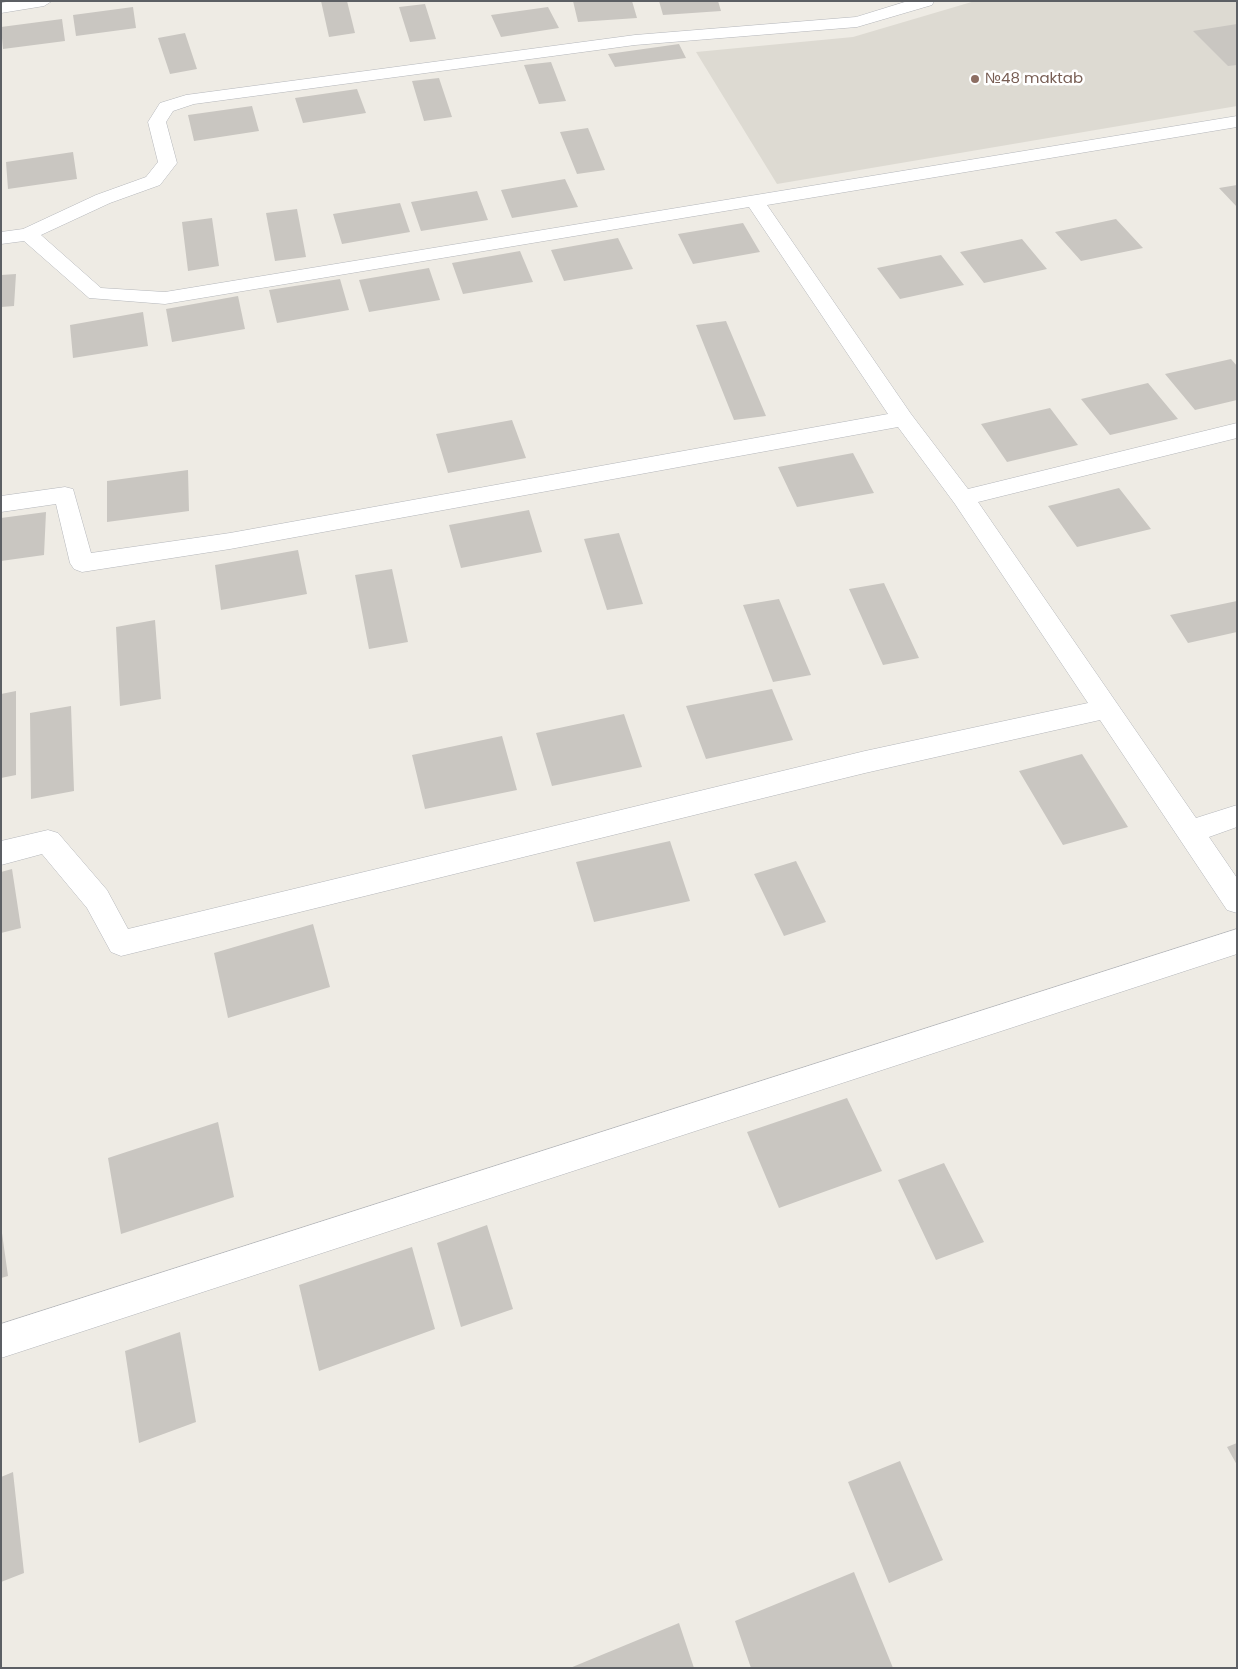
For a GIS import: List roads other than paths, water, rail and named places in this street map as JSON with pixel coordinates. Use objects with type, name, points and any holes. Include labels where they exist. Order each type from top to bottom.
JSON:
[{"type":"street","points":[[1,8],[44,1]]},
{"type":"street","points":[[1,238],[28,234],[103,199],[153,181],[168,163],[157,122],[166,107],[192,99],[635,40],[857,22],[926,1]]},
{"type":"street","points":[[28,234],[96,294],[165,298],[1237,121]]},
{"type":"street","points":[[754,200],[902,419],[963,498],[1237,901]]},
{"type":"street","points":[[1,504],[64,495],[82,563],[230,541],[902,419]]},
{"type":"street","points":[[963,498],[1237,430]]},
{"type":"street","points":[[1,853],[48,842],[97,899],[121,943],[865,762],[1106,709]]},
{"type":"street","points":[[1189,832],[1237,816]]},
{"type":"street","points":[[1,1341],[1237,941]]},
{"type":"place","name":"№48 maktab","points":[[975,79]]}]
